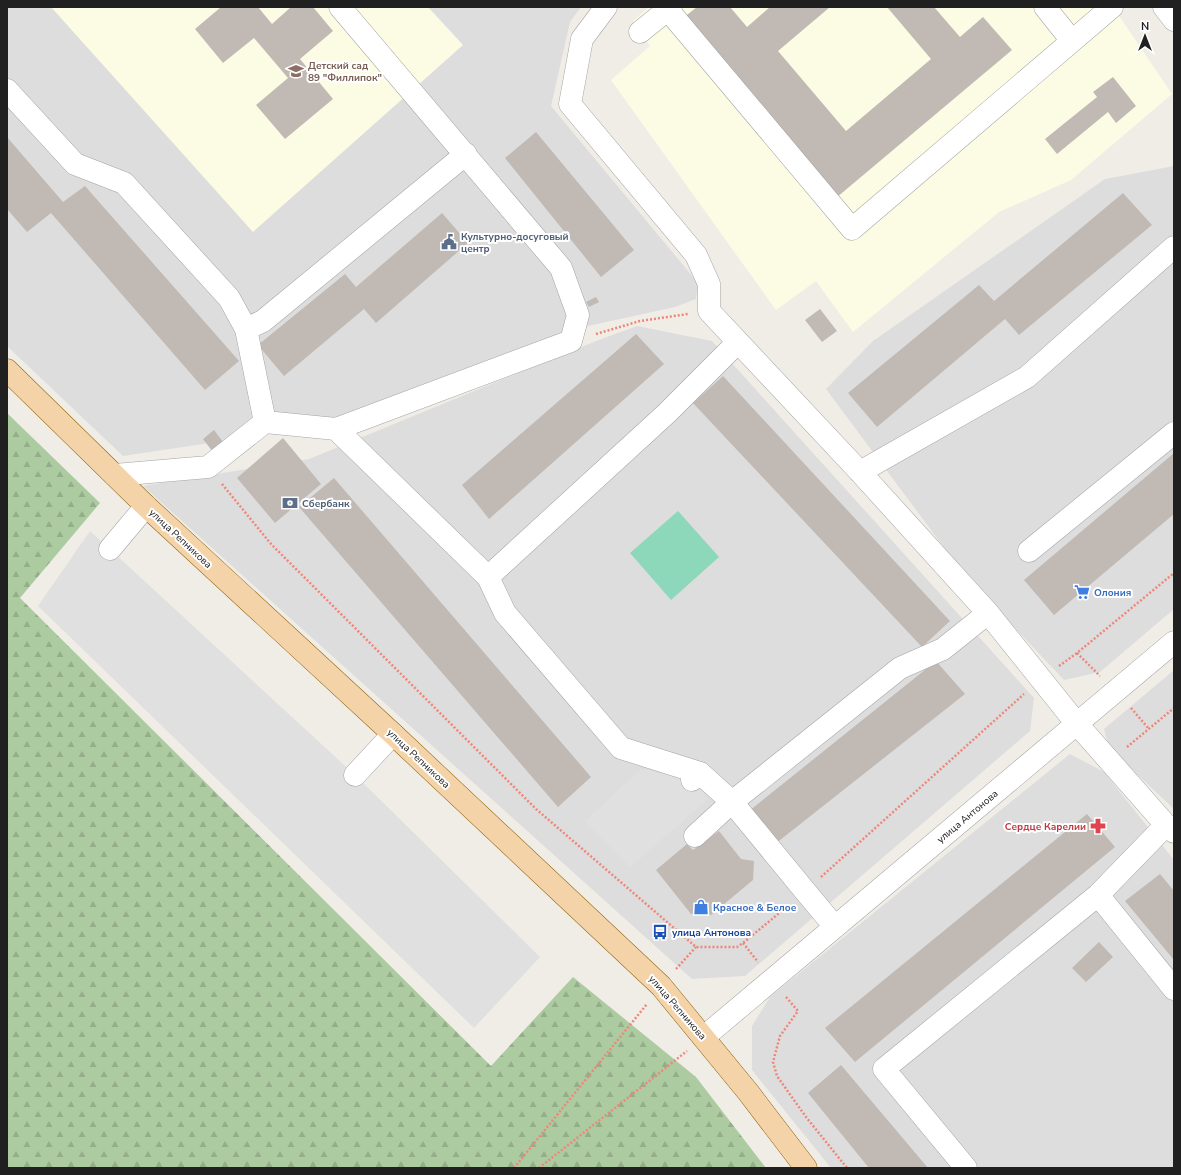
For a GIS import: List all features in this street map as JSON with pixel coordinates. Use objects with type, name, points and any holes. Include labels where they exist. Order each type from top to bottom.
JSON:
[{"type":"main road","name":"улица Репникова","points":[[7,370],[146,506],[393,734],[661,986],[704,1037],[806,1168]]},
{"type":"street","points":[[115,475],[208,467],[264,422],[336,429],[571,341],[578,315],[562,268],[340,7]]},
{"type":"street","points":[[606,7],[582,39],[570,104],[696,255],[709,284],[709,311],[860,472],[988,613],[1077,724],[1170,829],[1098,895],[884,1069],[966,1168]]},
{"type":"street","points":[[1046,7],[1072,41]]},
{"type":"street","points":[[640,32],[669,8],[852,229],[1112,7]]},
{"type":"street","points":[[1164,7],[1174,20]]},
{"type":"street","points":[[7,90],[75,164],[124,183],[229,298],[246,329],[264,422]]},
{"type":"street","points":[[246,329],[264,321],[466,154]]},
{"type":"street","points":[[860,472],[1027,377],[1174,248]]},
{"type":"street","points":[[488,577],[667,413],[738,342]]},
{"type":"street","points":[[336,429],[488,577],[505,613],[621,748],[696,777],[732,802],[804,892],[835,927]]},
{"type":"street","points":[[1029,551],[1174,433]]},
{"type":"street","points":[[110,549],[146,506]]},
{"type":"street","points":[[695,836],[732,802],[900,668],[943,649],[988,613]]},
{"type":"street","name":"улица Антонова","points":[[704,1037],[1174,642]]},
{"type":"street","points":[[355,775],[393,734]]},
{"type":"street","points":[[1098,895],[1174,989]]},
{"type":"path","points":[[571,341],[640,321],[709,311]]},
{"type":"path","points":[[208,467],[271,544],[531,803],[696,947],[737,947],[743,943],[804,892],[1040,679],[1077,653],[1174,572]]},
{"type":"path","points":[[1109,761],[1174,708]]},
{"type":"path","points":[[514,1168],[661,986],[696,947]]},
{"type":"path","points":[[798,1011],[780,1036],[773,1062],[777,1076],[806,1117],[847,1168]]},
{"type":"path","points":[[539,1168],[704,1037]]},
{"type":"shaded area","points":[[7,7],[581,7],[570,22],[551,106],[698,283],[696,299],[675,307],[588,326],[310,428],[123,456],[7,346]]},
{"type":"shaded area","points":[[51,7],[428,7],[463,45],[253,232]]},
{"type":"shaded area","points":[[649,7],[1113,7],[1172,94],[1071,180],[999,212],[853,332],[816,281],[776,310],[611,80],[650,46],[633,21]]},
{"type":"shaded area","points":[[1174,166],[1174,609],[1100,672],[1064,680],[963,573],[826,389],[873,341],[1105,179]]},
{"type":"shaded area","points":[[637,326],[712,341],[1034,698],[1030,731],[745,976],[692,979],[143,486],[309,459],[596,341]]},
{"type":"shaded area","points":[[90,531],[355,775],[540,957],[474,1028],[38,606]]},
{"type":"shaded area","points":[[1174,670],[1174,809],[1109,748],[1104,729]]},
{"type":"shaded area","points":[[1070,754],[1104,772],[1174,860],[1174,1168],[831,1168],[752,1070],[752,1026],[770,997]]},
{"type":"shaded area","points":[[641,769],[692,780],[708,799],[630,867],[585,821]]},
{"type":"green space","points":[[7,413],[100,503],[20,598],[491,1066],[573,977],[696,1077],[766,1168],[7,1168]]},
{"type":"green space","points":[[678,511],[719,557],[671,600],[630,553]]},
{"type":"building","name":"Детский сад 89 \"Филлипок\"","points":[[221,7],[258,7],[272,24],[291,7],[313,7],[333,31],[300,59],[333,99],[285,139],[256,105],[288,78],[254,38],[223,63],[195,29]]},
{"type":"building","points":[[697,7],[730,7],[747,27],[770,7],[830,7],[778,51],[846,131],[931,59],[887,7],[934,7],[960,37],[983,17],[1012,50],[836,198],[683,18]]},
{"type":"building","points":[[1113,77],[1136,106],[1116,123],[1108,112],[1057,154],[1045,139],[1097,97],[1093,92]]},
{"type":"building","points":[[536,132],[634,250],[601,277],[505,158]]},
{"type":"building","points":[[7,137],[63,202],[85,186],[239,361],[205,390],[51,213],[27,232],[7,209]]},
{"type":"building","points":[[1123,193],[1152,225],[1019,335],[1005,319],[877,427],[848,393],[979,285],[994,301]]},
{"type":"building","points":[[442,213],[468,243],[376,323],[364,309],[284,376],[258,345],[345,274],[356,287]]},
{"type":"building","points":[[596,297],[599,302],[589,307],[586,302]]},
{"type":"building","points":[[820,309],[837,331],[822,342],[805,320]]},
{"type":"building","points":[[636,334],[664,364],[489,519],[462,485]]},
{"type":"building","points":[[723,376],[950,621],[922,647],[693,403]]},
{"type":"building","points":[[214,430],[226,446],[216,456],[203,439]]},
{"type":"building","points":[[283,438],[321,484],[275,523],[237,478]]},
{"type":"building","points":[[1174,453],[1174,514],[1054,615],[1024,580]]},
{"type":"building","points":[[334,478],[591,777],[558,807],[299,507]]},
{"type":"building","points":[[936,661],[965,694],[775,844],[749,811]]},
{"type":"building","points":[[1087,814],[1115,847],[855,1062],[825,1028]]},
{"type":"building","points":[[719,831],[741,859],[754,861],[753,880],[711,915],[691,914],[656,870],[687,844],[693,850]]},
{"type":"building","points":[[1160,874],[1174,891],[1174,960],[1125,901]]},
{"type":"building","points":[[1099,942],[1113,957],[1086,982],[1072,968]]},
{"type":"building","points":[[841,1065],[928,1168],[869,1168],[808,1093]]},
{"type":"place","name":"Детский сад 89 \"Филлипок\"","points":[[296,71]]},
{"type":"place","name":"Культурно-досуговый центр","points":[[449,242]]},
{"type":"place","name":"Сбербанк","points":[[290,503]]},
{"type":"place","name":"Олония","points":[[1082,592]]},
{"type":"place","name":"Сердце Карелии","points":[[1098,826]]},
{"type":"place","name":"Красное & Белое","points":[[701,907]]},
{"type":"place","name":"улица Антонова","points":[[660,932]]}]
